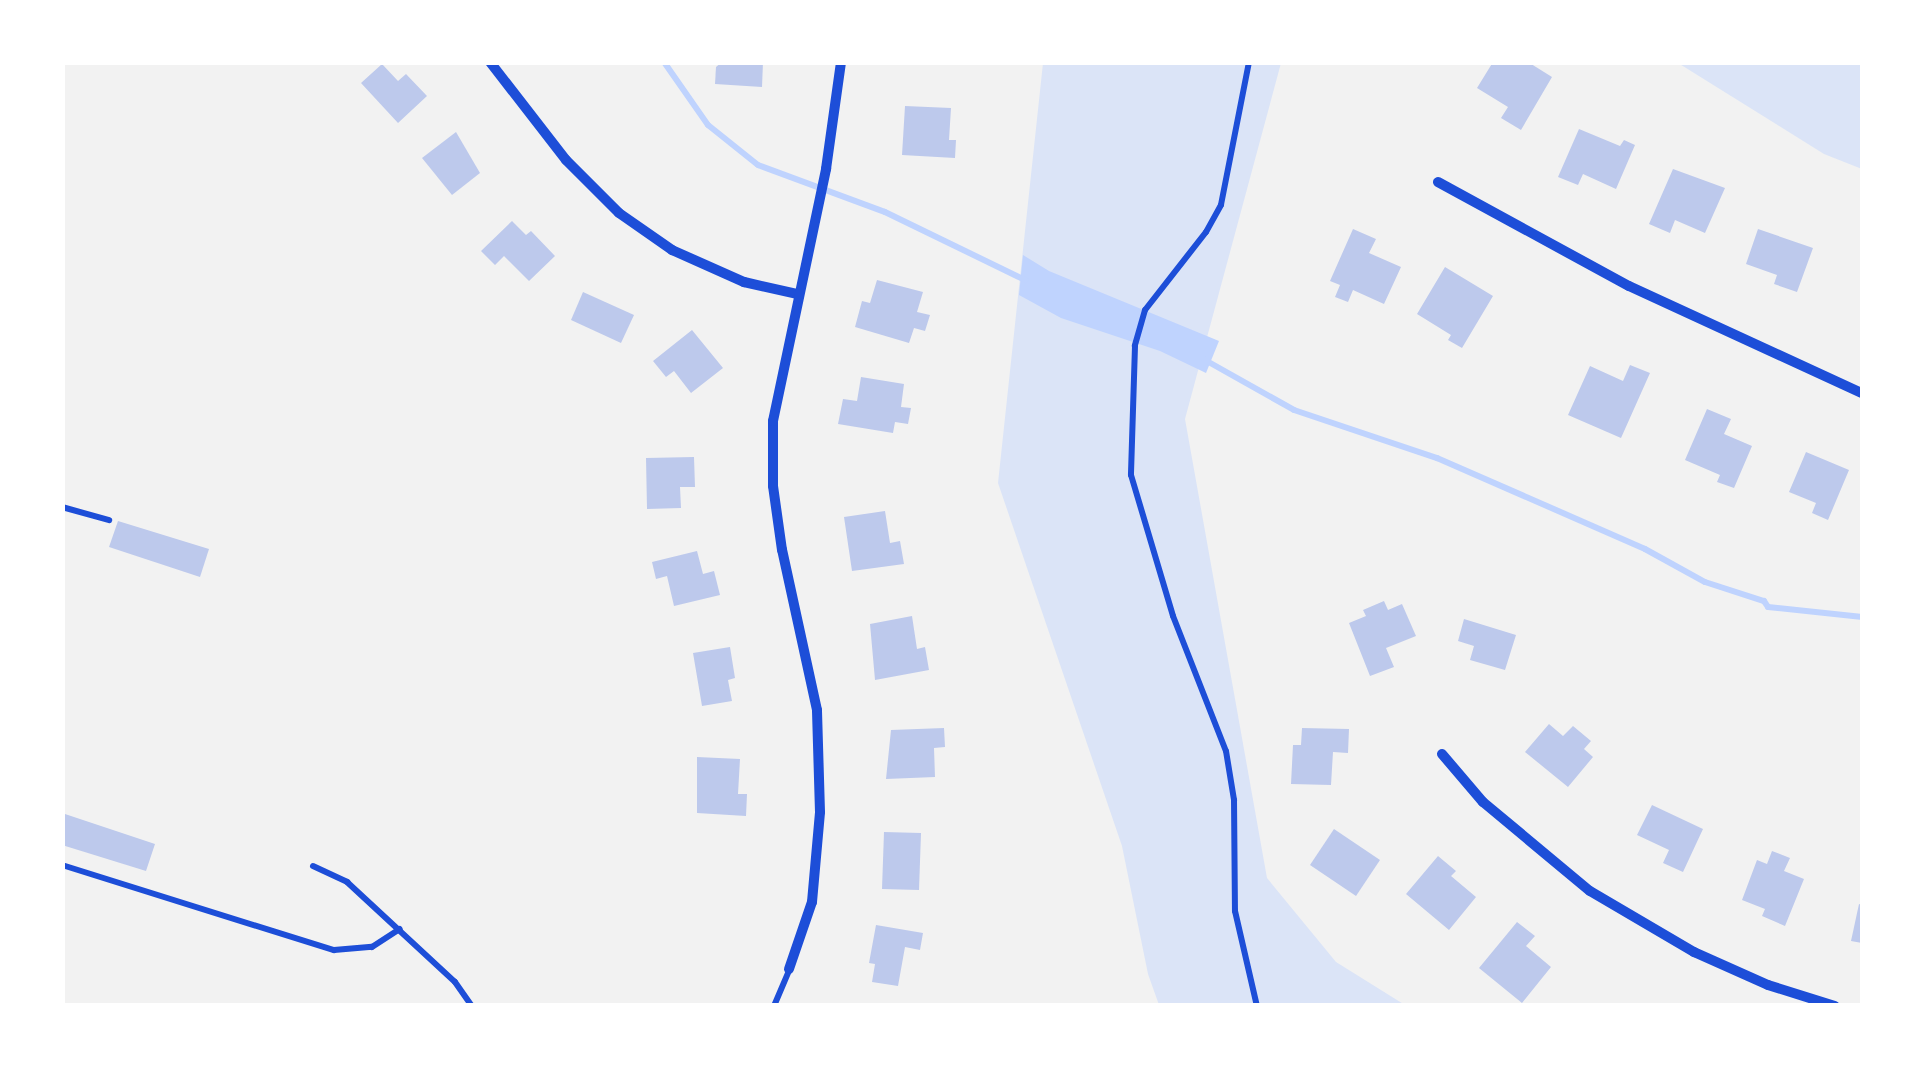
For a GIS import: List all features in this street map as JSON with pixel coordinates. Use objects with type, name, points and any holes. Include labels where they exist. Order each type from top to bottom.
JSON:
[{"type":"street","points":[[490,62],[566,160],[618,213],[672,250],[744,282],[798,294]]},
{"type":"street","points":[[789,968],[812,902],[820,812],[817,710],[782,550],[773,486],[774,421],[826,168],[841,62]]},
{"type":"street","points":[[1438,182],[1629,286],[1862,393]]},
{"type":"street","points":[[1442,754],[1483,802],[1590,890],[1694,952],[1768,984],[1834,1006]]},
{"type":"lane","points":[[1249,62],[1221,205],[1206,232],[1145,310],[1135,346],[1131,475],[1173,616],[1226,750],[1234,800],[1235,910],[1257,1006]]},
{"type":"lane","points":[[62,507],[109,520]]},
{"type":"lane","points":[[62,866],[334,950],[372,947],[400,929]]},
{"type":"lane","points":[[313,866],[346,882],[400,929],[455,982],[472,1006]]},
{"type":"lane","points":[[774,1006],[789,968]]},
{"type":"shaded area","points":[[1043,63],[1281,63],[1185,419],[1267,878],[1336,962],[1405,1005],[1159,1005],[1148,974],[1122,846],[998,483]]},
{"type":"shaded area","points":[[1678,63],[1862,63],[1862,169],[1824,154]]},
{"type":"water","points":[[1023,255],[1049,271],[1219,341],[1206,373],[1160,351],[1061,318],[1019,295]]},
{"type":"building","points":[[722,62],[763,62],[762,87],[715,84],[716,67]]},
{"type":"building","points":[[1493,62],[1528,62],[1552,77],[1521,130],[1501,118],[1508,107],[1477,88]]},
{"type":"building","points":[[382,64],[398,81],[406,74],[427,96],[398,123],[361,83]]},
{"type":"building","points":[[905,106],[951,108],[949,140],[956,140],[955,158],[902,155]]},
{"type":"building","points":[[1579,129],[1620,146],[1624,140],[1635,145],[1616,189],[1583,174],[1578,185],[1558,177]]},
{"type":"building","points":[[456,132],[480,173],[452,195],[422,158]]},
{"type":"building","points":[[1673,169],[1725,188],[1705,233],[1675,220],[1670,233],[1649,224]]},
{"type":"building","points":[[512,221],[526,235],[531,231],[555,256],[529,281],[504,256],[495,265],[481,251]]},
{"type":"building","points":[[1353,229],[1376,239],[1369,253],[1401,267],[1384,304],[1353,290],[1348,302],[1335,297],[1340,285],[1330,281]]},
{"type":"building","points":[[1758,229],[1813,248],[1797,292],[1774,284],[1777,275],[1746,264]]},
{"type":"building","points":[[1445,267],[1493,296],[1462,348],[1448,340],[1451,335],[1417,314]]},
{"type":"building","points":[[877,280],[923,292],[917,312],[930,315],[925,331],[914,328],[909,343],[855,327],[862,301],[870,303]]},
{"type":"building","points":[[583,292],[634,315],[621,343],[571,320]]},
{"type":"building","points":[[692,330],[723,368],[691,393],[674,371],[666,377],[653,361]]},
{"type":"building","points":[[1630,365],[1650,373],[1621,438],[1568,415],[1590,366],[1623,381]]},
{"type":"building","points":[[861,377],[904,384],[901,407],[911,408],[908,424],[895,422],[893,433],[838,424],[843,399],[857,401]]},
{"type":"building","points":[[1707,409],[1731,419],[1724,434],[1752,446],[1734,488],[1717,482],[1720,475],[1685,460]]},
{"type":"building","points":[[1806,452],[1849,470],[1828,520],[1812,513],[1816,503],[1789,492]]},
{"type":"building","points":[[694,457],[695,487],[680,487],[681,508],[647,509],[646,458]]},
{"type":"building","points":[[885,511],[890,543],[900,541],[904,564],[852,571],[844,517]]},
{"type":"building","points":[[118,521],[209,549],[200,577],[109,547]]},
{"type":"building","points":[[697,551],[703,574],[714,571],[720,595],[674,606],[667,576],[656,579],[652,562]]},
{"type":"building","points":[[1384,601],[1388,610],[1402,604],[1416,636],[1386,648],[1394,667],[1370,676],[1349,623],[1366,616],[1363,610]]},
{"type":"building","points":[[912,616],[917,649],[925,647],[929,670],[875,680],[870,624]]},
{"type":"building","points":[[1464,619],[1516,635],[1505,670],[1470,660],[1474,646],[1458,641]]},
{"type":"building","points":[[730,647],[735,678],[728,680],[732,701],[702,706],[693,653]]},
{"type":"building","points":[[1549,724],[1563,736],[1573,726],[1591,741],[1584,749],[1593,757],[1568,787],[1525,752]]},
{"type":"building","points":[[944,728],[945,747],[934,748],[935,777],[886,779],[891,730]]},
{"type":"building","points":[[1302,728],[1349,729],[1348,753],[1333,752],[1331,785],[1291,784],[1293,745],[1301,745]]},
{"type":"building","points":[[697,757],[740,759],[738,794],[747,794],[746,816],[697,813]]},
{"type":"building","points":[[1652,805],[1703,829],[1683,872],[1663,863],[1669,850],[1637,835]]},
{"type":"building","points":[[62,813],[155,844],[146,871],[62,845]]},
{"type":"building","points":[[1334,829],[1380,860],[1356,896],[1310,865]]},
{"type":"building","points":[[884,832],[921,833],[919,890],[882,889]]},
{"type":"building","points":[[1772,851],[1790,858],[1784,871],[1804,879],[1785,926],[1762,916],[1765,909],[1742,900],[1757,860],[1767,864]]},
{"type":"building","points":[[1438,856],[1456,871],[1451,876],[1476,897],[1449,930],[1406,894]]},
{"type":"building","points":[[1859,904],[1862,905],[1862,943],[1851,941]]},
{"type":"building","points":[[1517,922],[1535,936],[1526,946],[1551,967],[1522,1003],[1479,968]]},
{"type":"building","points":[[876,925],[923,933],[920,950],[905,947],[898,986],[872,982],[875,964],[869,963]]},
{"type":"waterway","points":[[664,62],[708,125],[758,165],[885,212],[1025,280]]},
{"type":"waterway","points":[[1205,360],[1294,410],[1437,458],[1645,549],[1705,582],[1764,601],[1768,607],[1862,617]]}]
